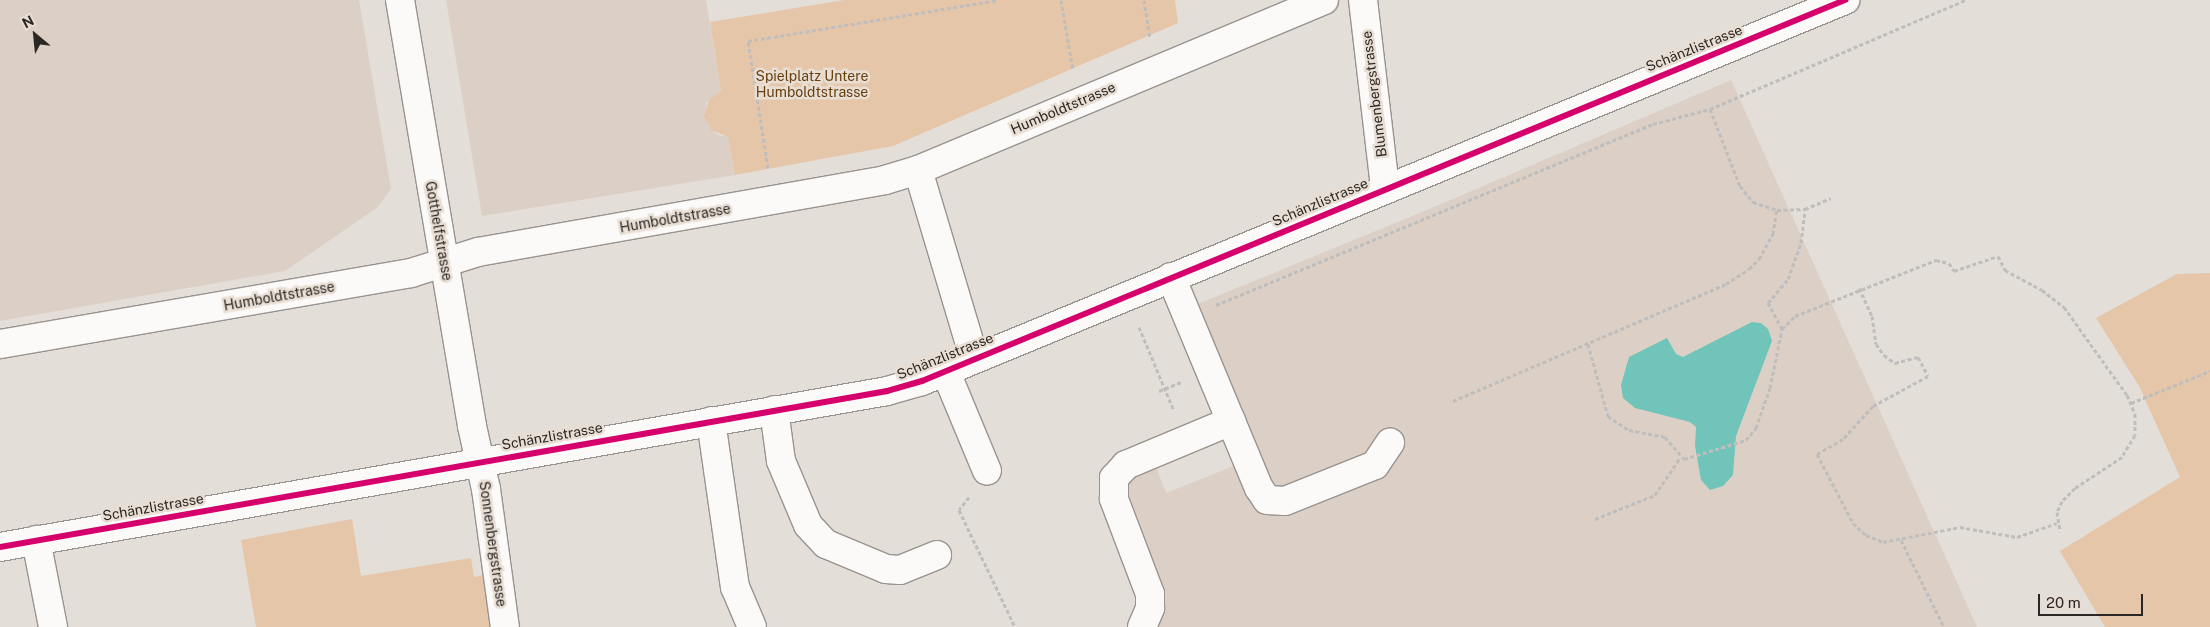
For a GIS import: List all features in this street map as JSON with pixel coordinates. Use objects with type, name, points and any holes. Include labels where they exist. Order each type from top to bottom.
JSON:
[{"type":"street","name":"Gotthelfstrasse","points":[[400,0],[480,461]]},
{"type":"street","name":"Humboldtstrasse","points":[[0,344],[411,273],[478,252],[885,180],[918,170],[1324,0]]},
{"type":"street","name":"Blumenbergstrasse","points":[[1363,0],[1385,188]]},
{"type":"street","name":"Schänzlistrasse","points":[[0,547],[480,461],[888,391],[945,370],[1845,0]]},
{"type":"street","points":[[918,170],[974,358]]},
{"type":"street","points":[[1170,277],[1262,495],[1278,502],[1375,466],[1390,443]]},
{"type":"street","points":[[945,370],[988,470]]},
{"type":"street","points":[[774,410],[781,461],[808,525],[826,544],[886,569],[900,570],[937,555]]},
{"type":"street","points":[[712,421],[735,588],[752,627]]},
{"type":"street","points":[[1142,627],[1150,608],[1150,594],[1113,495],[1114,478],[1126,465],[1231,421]]},
{"type":"street","name":"Sonnenbergstrasse","points":[[480,461],[505,627]]},
{"type":"street","points":[[36,540],[53,627]]},
{"type":"path","points":[[774,201],[748,41],[998,0]]},
{"type":"path","points":[[1061,0],[1074,74]]},
{"type":"path","points":[[1144,0],[1150,40]]},
{"type":"path","points":[[1187,316],[1653,124],[1710,109],[1966,0]]},
{"type":"path","points":[[1710,109],[1746,195],[1753,202],[1777,210],[1805,209],[1831,198]]},
{"type":"path","points":[[1782,329],[1768,303],[1788,279],[1801,243],[1805,209]]},
{"type":"path","points":[[1454,401],[1726,284],[1749,269],[1772,234],[1777,210]]},
{"type":"path","points":[[1595,519],[1655,494],[1680,458],[1697,456],[1746,440],[1756,428],[1770,388],[1782,329],[1795,316],[1859,288],[1936,260],[1949,263],[1954,271],[1998,256],[2006,270],[2042,290],[2064,307],[2131,403],[2136,429],[2129,449],[2114,464],[2067,495],[2057,512],[2057,524],[2060,532]]},
{"type":"path","points":[[1859,288],[1872,316],[1876,344],[1884,355],[1895,363],[1918,357],[1928,376],[1872,406],[1842,439],[1817,454],[1853,523],[1866,535],[1883,542],[1960,527],[2017,537],[2057,524]]},
{"type":"path","points":[[1136,319],[1186,440]]},
{"type":"path","points":[[1588,344],[1608,416],[1629,430],[1665,437],[1680,458]]},
{"type":"path","points":[[2131,403],[2210,371]]},
{"type":"path","points":[[988,470],[959,510],[1015,627]]},
{"type":"path","points":[[1901,540],[1944,627]]},
{"type":"shaded area","points":[[0,0],[359,0],[391,189],[378,207],[285,271],[0,321]]},
{"type":"shaded area","points":[[446,0],[706,0],[721,91],[706,103],[708,126],[718,135],[728,137],[735,175],[482,216]]},
{"type":"shaded area","points":[[1731,80],[1977,627],[1155,627],[1156,570],[1126,485],[1131,478],[1156,467],[1166,493],[1251,459],[1188,308],[1427,210]]},
{"type":"green space","name":"Spielplatz Untere Humboldtstrasse","points":[[844,0],[1175,0],[1178,23],[893,146],[735,175],[728,137],[711,130],[704,116],[709,100],[721,91],[710,22]]},
{"type":"green space","points":[[2210,273],[2210,627],[2105,627],[2060,551],[2180,477],[2139,386],[2096,318],[2177,274]]},
{"type":"green space","points":[[352,519],[361,576],[471,558],[474,577],[485,575],[492,627],[256,627],[241,540]]},
{"type":"water","points":[[1752,322],[1761,323],[1768,329],[1772,341],[1736,436],[1733,475],[1723,486],[1710,490],[1701,480],[1695,446],[1696,427],[1690,422],[1635,408],[1623,398],[1621,385],[1629,357],[1667,338],[1676,354],[1683,357]]},
{"type":"cycle path","points":[[0,547],[887,391],[922,381],[1845,0]]}]
